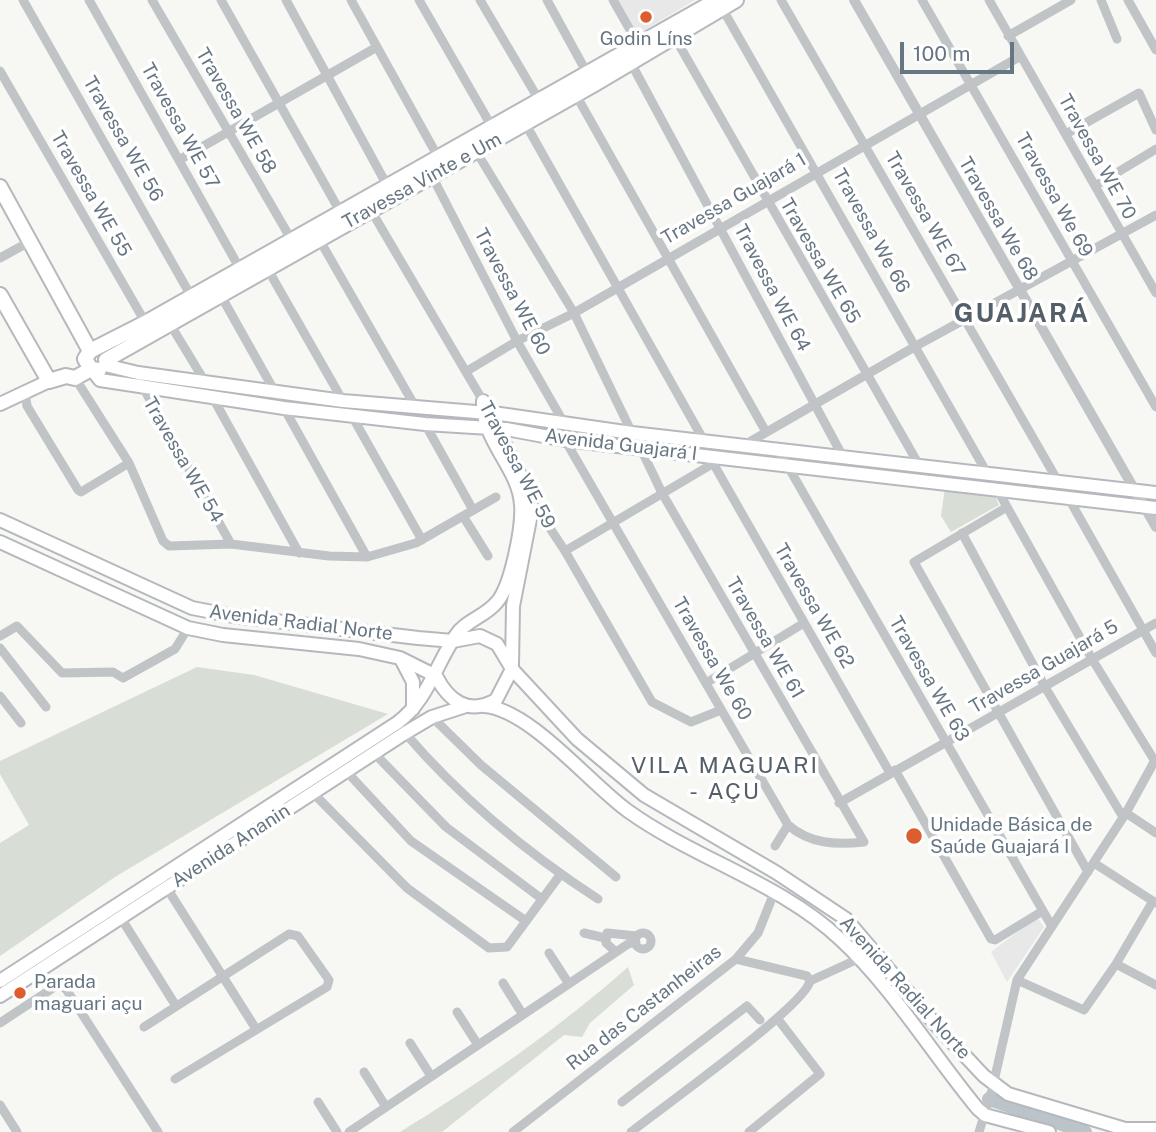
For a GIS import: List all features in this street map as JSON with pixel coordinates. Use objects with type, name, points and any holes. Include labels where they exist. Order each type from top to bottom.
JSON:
[{"type":"main road","name":"Travessa Vinte e Um","points":[[148,329],[170,324],[319,239],[344,219],[391,191],[438,157],[638,44],[719,4],[736,0]]},
{"type":"main road","name":"Travessa Vinte e Um","points":[[391,191],[432,176],[576,95],[674,36],[719,4]]},
{"type":"main road","points":[[0,187],[95,360]]},
{"type":"main road","name":"Travessa Vinte e Um","points":[[70,377],[72,367],[95,360],[148,329],[191,296],[291,239],[344,219]]},
{"type":"main road","points":[[0,295],[48,381]]},
{"type":"main road","name":"Avenida Guajará I","points":[[95,360],[138,373],[343,401],[416,408],[485,409],[632,433],[703,439],[1156,493]]},
{"type":"main road","name":"Avenida Guajará I","points":[[95,360],[100,380],[284,408],[425,424],[491,428],[711,459],[786,464],[1151,507]]},
{"type":"main road","points":[[0,404],[48,381],[70,377]]},
{"type":"main road","points":[[485,409],[517,489],[521,503],[521,523],[504,590],[498,602],[458,632],[437,673],[448,696],[466,706],[490,703],[511,673],[513,606],[530,523],[530,496]]},
{"type":"main road","name":"Travessa WE 59","points":[[491,428],[530,496]]},
{"type":"main road","name":"Avenida Radial Norte","points":[[0,520],[192,608],[233,617],[450,644]]},
{"type":"main road","name":"Avenida Radial Norte","points":[[0,542],[188,628],[223,635],[359,649],[400,658],[437,673]]},
{"type":"main road","points":[[450,644],[470,635],[489,639],[503,651],[511,673]]},
{"type":"main road","points":[[400,658],[413,682],[413,709]]},
{"type":"main road","name":"Avenida Ananin","points":[[0,996],[121,918],[163,883],[397,723],[413,709],[437,673]]},
{"type":"main road","name":"Avenida Radial Norte","points":[[511,673],[577,739],[644,794],[777,873],[846,919],[934,1024],[993,1086],[1008,1094],[1125,1129],[1156,1129]]},
{"type":"main road","name":"Avenida Radial Norte","points":[[490,703],[528,726],[627,811],[826,926],[858,959],[986,1110]]},
{"type":"main road","name":"Avenida Ananin","points":[[0,981],[313,793],[432,717],[466,706]]},
{"type":"main road","points":[[986,1110],[1049,1132]]},
{"type":"street","name":"Travessa WE 56","points":[[23,0],[191,296]]},
{"type":"street","name":"Travessa WE 57","points":[[89,0],[240,269]]},
{"type":"street","name":"Travessa WE 58","points":[[152,0],[291,239]]},
{"type":"street","points":[[221,0],[344,219]]},
{"type":"street","points":[[286,0],[391,191]]},
{"type":"street","points":[[351,0],[438,157]]},
{"type":"street","points":[[419,0],[492,127]]},
{"type":"street","points":[[480,0],[539,100]]},
{"type":"street","points":[[547,0],[587,73]]},
{"type":"street","points":[[613,0],[638,44]]},
{"type":"street","name":"Travessa WE 67","points":[[780,0],[1059,483]]},
{"type":"street","name":"Travessa We 68","points":[[853,0],[1136,491],[1151,507],[1156,527]]},
{"type":"street","name":"Travessa We 69","points":[[922,0],[1156,407]]},
{"type":"street","name":"Travessa WE 70","points":[[989,0],[1121,234],[1154,286]]},
{"type":"street","points":[[1008,36],[1071,0]]},
{"type":"street","points":[[1101,0],[1117,39]]},
{"type":"street","points":[[1128,0],[1156,50]]},
{"type":"street","name":"Travessa We 66","points":[[719,4],[988,473]]},
{"type":"street","name":"Travessa WE 65","points":[[674,36],[865,376],[919,466]]},
{"type":"street","points":[[179,160],[377,47]]},
{"type":"street","name":"Travessa Guajará 1","points":[[467,371],[517,341],[574,313],[1019,57]]},
{"type":"street","name":"Travessa WE 64","points":[[631,63],[842,455]]},
{"type":"street","name":"Travessa WE 55","points":[[0,71],[148,329]]},
{"type":"street","points":[[1066,134],[1139,93],[1156,130]]},
{"type":"street","points":[[576,95],[766,432]]},
{"type":"street","points":[[525,123],[703,439]]},
{"type":"street","points":[[1095,186],[1156,149]]},
{"type":"street","points":[[475,151],[574,313],[632,433]]},
{"type":"street","name":"Travessa WE 60","points":[[432,176],[517,341],[564,423]]},
{"type":"street","name":"Travessa WE 59","points":[[368,204],[467,371],[485,409]]},
{"type":"street","points":[[746,444],[916,346],[1156,215]]},
{"type":"street","points":[[319,239],[416,408]]},
{"type":"street","points":[[0,258],[31,241]]},
{"type":"street","points":[[267,268],[343,401]]},
{"type":"street","points":[[220,294],[275,392]]},
{"type":"street","points":[[170,324],[204,380]]},
{"type":"street","name":"Travessa WE 54","points":[[138,373],[142,388],[232,544]]},
{"type":"street","points":[[70,377],[129,464],[163,541],[169,546],[178,548],[232,544],[299,553],[367,557],[422,540],[496,497]]},
{"type":"street","points":[[25,392],[26,406],[81,492],[129,464]]},
{"type":"street","points":[[213,398],[299,553]]},
{"type":"street","points":[[284,408],[367,557]]},
{"type":"street","points":[[352,416],[422,540]]},
{"type":"street","points":[[425,424],[473,510]]},
{"type":"street","name":"Travessa We 60","points":[[565,440],[788,825]]},
{"type":"street","name":"Travessa WE 61","points":[[640,449],[662,493],[839,803],[864,842],[830,843],[808,839],[788,825]]},
{"type":"street","name":"Travessa WE 63","points":[[778,449],[1041,912],[1051,925]]},
{"type":"street","points":[[565,551],[662,493],[711,459]]},
{"type":"street","name":"Travessa WE 62","points":[[711,459],[804,623],[991,939],[995,940],[1041,912]]},
{"type":"street","points":[[979,1132],[993,1086],[1017,980],[1124,815],[1154,758],[1093,659],[997,489]]},
{"type":"street","name":"Travessa WE 59","points":[[530,496],[652,702],[691,722],[720,710]]},
{"type":"street","points":[[1069,499],[1156,653]]},
{"type":"street","points":[[1007,507],[914,562],[1088,872]]},
{"type":"street","points":[[463,516],[488,556]]},
{"type":"street","points":[[962,533],[1045,687],[1124,815],[1156,833]]},
{"type":"street","points":[[706,682],[804,623]]},
{"type":"street","name":"Travessa Guajará 5","points":[[839,803],[1156,623]]},
{"type":"street","points":[[0,636],[17,626],[54,668],[62,673],[113,672],[122,678],[175,649],[188,628]]},
{"type":"street","points":[[0,648],[46,708]]},
{"type":"street","points":[[0,696],[21,723]]},
{"type":"street","points":[[432,717],[481,765],[616,877]]},
{"type":"street","points":[[405,733],[453,786],[560,875],[598,899]]},
{"type":"street","points":[[374,753],[446,827],[542,899]]},
{"type":"street","points":[[346,771],[411,841],[526,921]]},
{"type":"street","points":[[313,793],[407,888],[489,948],[508,947],[560,875]]},
{"type":"street","points":[[775,846],[788,825]]},
{"type":"street","points":[[1017,980],[1084,1010],[1116,964],[1154,902],[1094,863]]},
{"type":"street","points":[[163,883],[256,1029]]},
{"type":"street","name":"Rua das Castanheiras","points":[[513,1132],[736,959],[758,933],[774,894]]},
{"type":"street","points":[[121,918],[176,1006]]},
{"type":"street","points":[[349,1132],[636,939],[612,932],[605,938]]},
{"type":"street","points":[[584,933],[605,938],[615,952]]},
{"type":"street","points":[[144,1027],[289,934],[298,936],[329,984],[176,1079]]},
{"type":"street","points":[[549,953],[569,984]]},
{"type":"street","points":[[736,959],[807,976],[810,981]]},
{"type":"street","points":[[631,1132],[777,1018],[803,996],[810,981],[858,959]]},
{"type":"street","points":[[1116,964],[1156,985]]},
{"type":"street","points":[[503,983],[523,1015]]},
{"type":"street","points":[[0,1023],[53,988],[59,985],[66,989],[158,1132]]},
{"type":"street","points":[[622,1102],[747,1006],[760,1020]]},
{"type":"street","points":[[457,1012],[478,1045]]},
{"type":"street","points":[[749,1132],[820,1074],[777,1018]]},
{"type":"street","points":[[410,1042],[431,1076]]},
{"type":"street","points":[[364,1072],[386,1107]]},
{"type":"street","points":[[318,1102],[338,1132]]},
{"type":"street","points":[[0,1105],[17,1132]]},
{"type":"shaded area","name":"Godin Líns","points":[[616,0],[695,0],[636,35]]},
{"type":"shaded area","points":[[945,488],[994,493],[999,505],[951,532],[941,516]]},
{"type":"shaded area","points":[[197,667],[254,675],[388,714],[115,877],[0,956],[0,843],[29,825],[0,774],[0,761]]},
{"type":"shaded area","points":[[1037,917],[1044,927],[1007,982],[991,952]]},
{"type":"shaded area","points":[[628,967],[634,985],[590,1023],[582,1037],[564,1035],[442,1132],[400,1132],[518,1054]]},
{"type":"waterway","points":[[989,1099],[1085,1132]]},
{"type":"place","name":"Godin Líns","points":[[646,17]]},
{"type":"place","name":"Unidade Básica de Saúde Guajará I","points":[[914,836]]},
{"type":"place","name":"Parada maguari açu","points":[[20,993]]},
{"type":"district","name":"GUAJARÁ","points":[[1022,314]]},
{"type":"district","name":"VILA MAGUARI - AÇU","points":[[725,779]]}]
